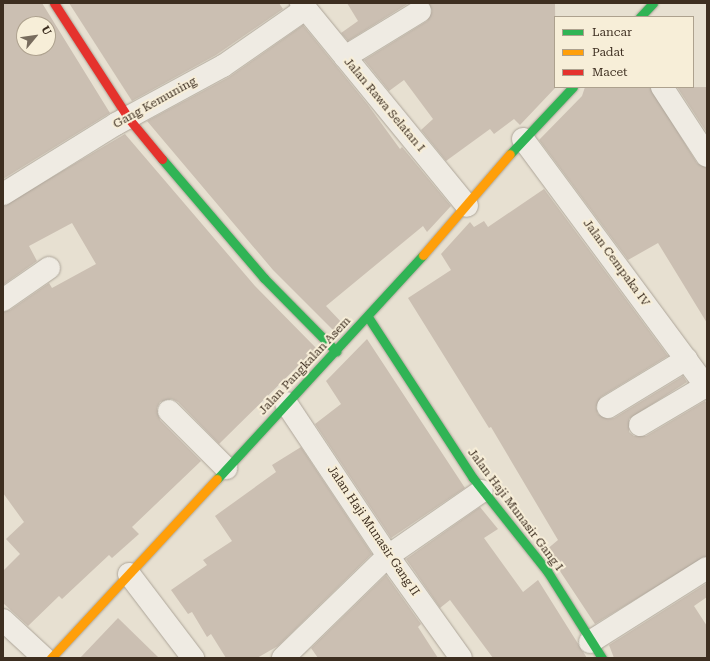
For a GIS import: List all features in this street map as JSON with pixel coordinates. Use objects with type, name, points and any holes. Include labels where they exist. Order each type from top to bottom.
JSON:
[{"type":"street","points":[[54,3],[129,118],[264,278],[336,351]]},
{"type":"street","points":[[641,16],[653,3]]},
{"type":"street","name":"Gang Kemuning","points":[[3,194],[129,118],[223,66],[303,6]]},
{"type":"street","name":"Jalan Rawa Selatan I","points":[[303,6],[468,206]]},
{"type":"street","points":[[345,57],[420,11]]},
{"type":"street","name":"Jalan Pangkalan Asem","points":[[51,658],[286,403],[368,317],[468,206],[523,139],[572,88]]},
{"type":"street","points":[[663,88],[707,156]]},
{"type":"street","name":"Jalan Cempaka IV","points":[[523,139],[687,359],[706,387]]},
{"type":"street","points":[[3,300],[49,268]]},
{"type":"street","name":"Jalan Haji Munasir Gang I","points":[[368,317],[482,490],[547,571],[596,650]]},
{"type":"street","points":[[608,406],[687,359]]},
{"type":"street","points":[[640,425],[706,387]]},
{"type":"street","name":"Jalan Haji Munasir Gang II","points":[[286,403],[388,556],[461,658]]},
{"type":"street","points":[[169,411],[226,468]]},
{"type":"street","points":[[282,658],[388,556],[482,490]]},
{"type":"street","points":[[596,650],[707,568]]},
{"type":"street","points":[[129,574],[193,658]]},
{"type":"street","points":[[3,620],[44,658]]},
{"type":"building","points":[[3,3],[42,3],[50,16],[16,16],[16,56],[56,56],[56,26],[110,113],[3,179]]},
{"type":"building","points":[[69,3],[279,3],[283,9],[216,55],[132,101]]},
{"type":"building","points":[[347,3],[409,3],[348,41],[341,33],[358,21]]},
{"type":"building","points":[[429,3],[555,3],[555,88],[520,125],[514,119],[494,134],[490,129],[446,161],[421,130],[433,119],[404,80],[389,91],[364,60],[427,21],[432,11]]},
{"type":"building","points":[[303,25],[368,105],[400,149],[402,147],[451,206],[427,232],[423,226],[326,306],[344,325],[336,333],[273,270],[147,121],[229,77]]},
{"type":"building","points":[[707,87],[707,133],[678,88]]},
{"type":"building","points":[[585,88],[651,88],[697,163],[707,168],[707,323],[658,243],[628,260],[539,140],[582,96]]},
{"type":"building","points":[[125,134],[255,286],[319,351],[311,359],[309,355],[219,444],[178,402],[172,399],[160,402],[157,408],[160,420],[201,461],[132,527],[139,534],[112,558],[109,555],[62,599],[59,596],[28,626],[3,603],[3,571],[20,554],[6,539],[24,522],[3,493],[3,312],[10,310],[49,283],[52,288],[96,264],[72,223],[29,246],[37,261],[3,285],[3,206]]},
{"type":"building","points":[[544,189],[668,356],[601,397],[596,407],[598,414],[608,419],[614,418],[683,376],[687,382],[629,419],[629,432],[634,436],[646,436],[705,401],[707,404],[707,556],[595,624],[546,550],[558,540],[491,427],[489,428],[408,298],[451,270],[441,254],[470,222],[474,227],[484,221],[488,227]]},
{"type":"building","points":[[367,339],[465,488],[391,538],[315,424],[341,404],[326,381]]},
{"type":"building","points":[[301,447],[372,554],[278,646],[257,658],[226,658],[211,634],[207,637],[192,612],[188,614],[171,590],[207,565],[203,560],[232,541],[215,516],[276,472],[272,465]]},
{"type":"building","points":[[480,507],[498,529],[484,538],[523,592],[538,580],[587,658],[493,658],[450,600],[440,608],[406,559]]},
{"type":"building","points":[[386,575],[421,624],[418,627],[438,658],[318,658],[311,648]]},
{"type":"building","points":[[707,583],[707,597],[694,606],[707,626],[707,658],[614,658],[609,645]]},
{"type":"building","points":[[118,618],[159,658],[80,658]]},
{"type":"traffic: fast","points":[[641,16],[653,3]]},
{"type":"traffic: fast","points":[[510,154],[572,88]]},
{"type":"traffic: fast","points":[[162,159],[264,278],[336,351]]},
{"type":"traffic: fast","points":[[217,479],[423,255]]},
{"type":"traffic: fast","points":[[368,317],[473,478],[547,571],[602,658]]},
{"type":"traffic: slow","points":[[423,255],[510,154]]},
{"type":"traffic: slow","points":[[51,658],[217,479]]},
{"type":"traffic: jam","points":[[54,3],[129,119],[162,159]]}]
